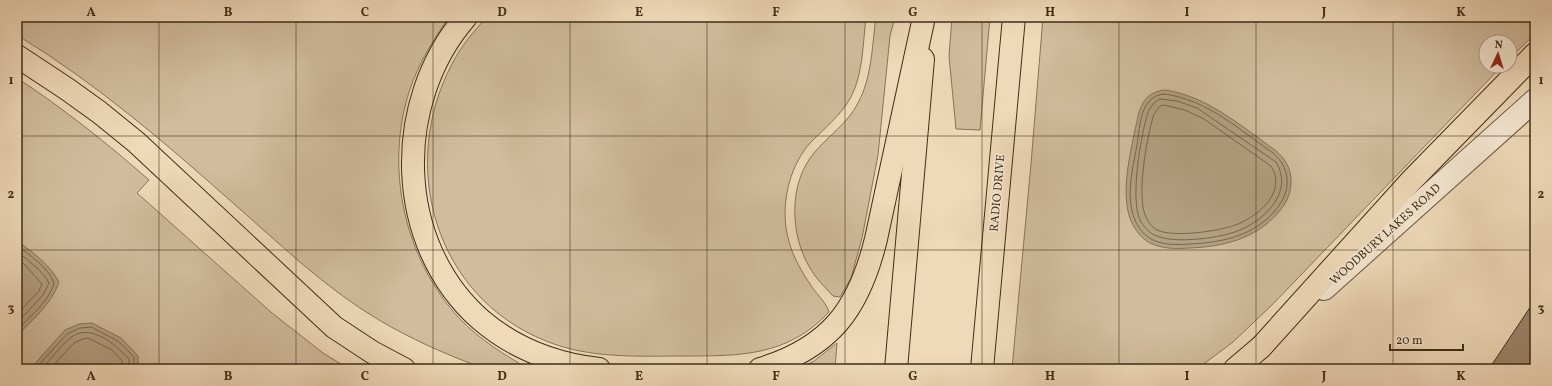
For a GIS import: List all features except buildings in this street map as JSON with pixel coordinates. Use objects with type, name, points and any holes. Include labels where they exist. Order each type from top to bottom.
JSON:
[{"type":"main road","points":[[466,17],[437,60],[429,78],[417,116],[413,153],[413,179],[416,205],[424,233],[434,258],[453,288],[466,305],[490,327],[508,340],[538,355],[569,365],[599,369]]},
{"type":"main road","points":[[760,369],[795,356],[815,344],[845,315],[861,286],[872,256],[876,239],[924,17]]},
{"type":"main road","points":[[896,369],[927,17]]},
{"type":"main road","name":"RADIO DRIVE","points":[[982,369],[1014,17]]},
{"type":"main road","points":[[1261,347],[1409,183],[1535,54]]},
{"type":"main road","points":[[17,56],[68,89],[136,142],[334,327],[376,355],[404,369]]},
{"type":"main road","name":"WOODBURY LAKES ROAD","points":[[1235,369],[1261,347]]},
{"type":"street","name":"WOODBURY LAKES ROAD","points":[[1261,347],[1535,100]]},
{"type":"shaded area","points":[[17,17],[449,17],[422,61],[410,89],[402,119],[399,149],[400,180],[404,211],[413,240],[425,269],[441,295],[460,319],[476,334],[502,353],[529,369],[485,369],[416,340],[379,320],[340,294],[303,265],[181,157],[129,114],[75,73],[17,35]]},
{"type":"shaded area","points":[[487,17],[866,17],[862,58],[855,88],[847,104],[811,142],[798,160],[793,171],[785,205],[787,235],[792,251],[803,273],[828,308],[829,312],[813,327],[780,345],[744,354],[706,356],[632,356],[597,354],[580,351],[546,341],[508,321],[477,294],[453,261],[437,224],[429,185],[428,144],[436,103],[459,51]]},
{"type":"shaded area","points":[[876,17],[895,17],[890,36],[878,155],[862,238],[851,278],[840,297],[833,296],[821,283],[812,272],[803,255],[796,225],[796,194],[806,165],[814,153],[849,117],[863,93],[871,61]]},
{"type":"shaded area","points":[[952,17],[990,17],[980,130],[956,129],[949,56]]},
{"type":"shaded area","points":[[1043,17],[1535,17],[1535,34],[1518,50],[1518,34],[1478,34],[1478,74],[1494,74],[1272,305],[1233,342],[1197,369],[1012,369]]},
{"type":"shaded area","points":[[17,78],[85,127],[149,180],[137,193],[272,313],[323,353],[349,369],[17,369]]},
{"type":"shaded area","points":[[837,343],[835,369],[799,369],[814,361]]},
{"type":"water","points":[[1165,90],[1180,93],[1209,105],[1223,113],[1275,150],[1288,165],[1291,179],[1290,189],[1285,204],[1268,223],[1259,230],[1237,240],[1214,246],[1180,248],[1155,245],[1144,239],[1137,231],[1131,221],[1126,197],[1126,183],[1133,141],[1138,116],[1144,102],[1150,95]]},
{"type":"water","points":[[17,241],[46,264],[59,282],[47,305],[17,336]]},
{"type":"water","points":[[92,323],[121,338],[138,356],[138,368],[30,369],[65,330],[79,324]]}]
